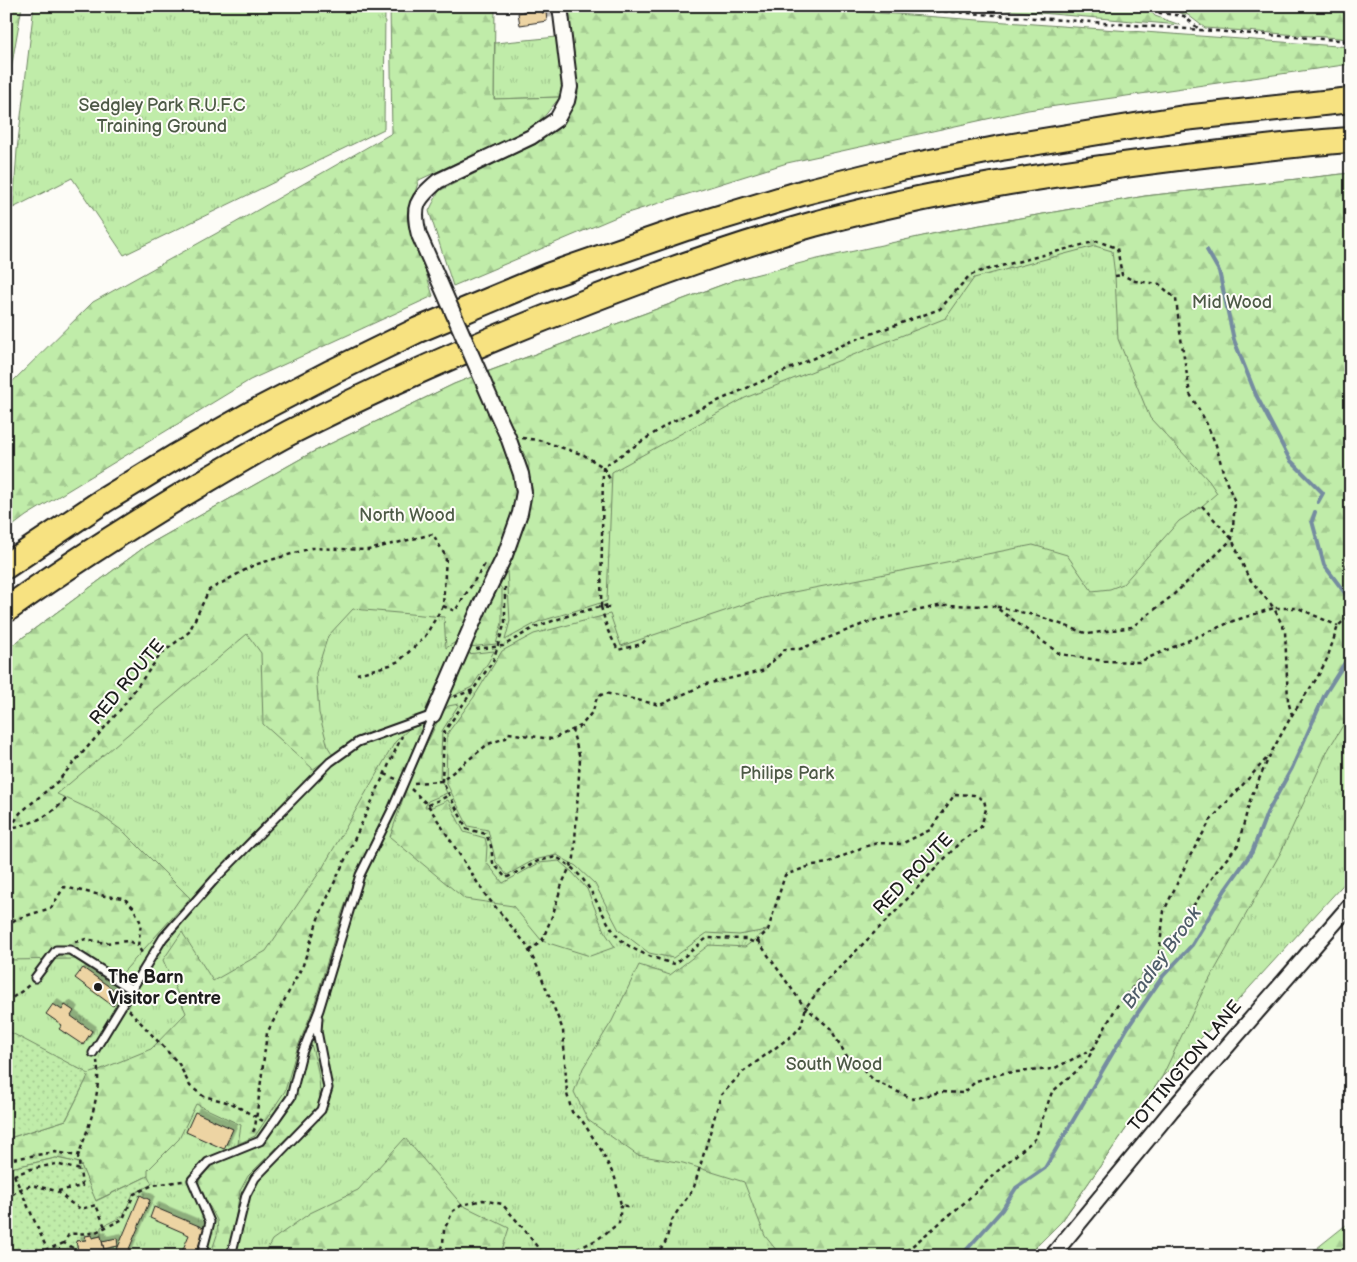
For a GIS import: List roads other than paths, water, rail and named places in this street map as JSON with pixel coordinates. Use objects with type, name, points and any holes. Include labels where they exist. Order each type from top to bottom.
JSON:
[{"type":"highway","points":[[6,566],[103,501],[251,414],[418,330],[550,275],[677,231],[805,192],[901,168],[1001,148],[1184,118],[1351,100]]},
{"type":"highway","points":[[6,610],[108,540],[285,435],[421,370],[509,332],[705,258],[813,224],[897,204],[1001,183],[1077,170],[1277,145],[1351,140]]},
{"type":"street","points":[[433,715],[505,555],[520,513],[524,492],[522,474],[508,437],[419,235],[415,219],[416,205],[425,192],[438,181],[531,137],[557,119],[565,107],[569,94],[570,80],[560,6]]},
{"type":"street","name":"TOTTINGTON LANE","points":[[1052,1256],[1171,1111],[1351,904]]},
{"type":"lane","points":[[93,1053],[162,938],[215,879],[330,762],[358,742],[407,726],[433,715]]},
{"type":"lane","points":[[201,1256],[210,1222],[192,1180],[208,1162],[260,1142],[290,1097],[302,1053],[319,1010],[360,875],[404,783],[433,715]]},
{"type":"lane","points":[[35,978],[56,950],[70,950],[131,989]]},
{"type":"lane","points":[[231,1256],[246,1195],[255,1178],[321,1110],[328,1088],[317,1031],[319,1010]]},
{"type":"waterway","points":[[1207,250],[1219,271],[1234,340],[1256,395],[1290,460],[1323,493],[1318,502]]},
{"type":"waterway","points":[[1315,512],[1312,521],[1324,565],[1351,601]]},
{"type":"waterway","name":"Bradley Brook","points":[[961,1256],[1002,1210],[1016,1188],[1045,1168],[1128,1027],[1163,976],[1192,945],[1225,890],[1252,852],[1267,813],[1292,768],[1325,694],[1351,653]]},
{"type":"place","name":"The Barn Visitor Centre","points":[[98,987]]},
{"type":"park label","name":"Sedgley Park R.U.F.C Training Ground","points":[[162,115]]},
{"type":"park label","name":"Mid Wood","points":[[1232,302]]},
{"type":"park label","name":"North Wood","points":[[407,515]]},
{"type":"park label","name":"Philips Park","points":[[787,773]]},
{"type":"park label","name":"South Wood","points":[[834,1064]]}]
